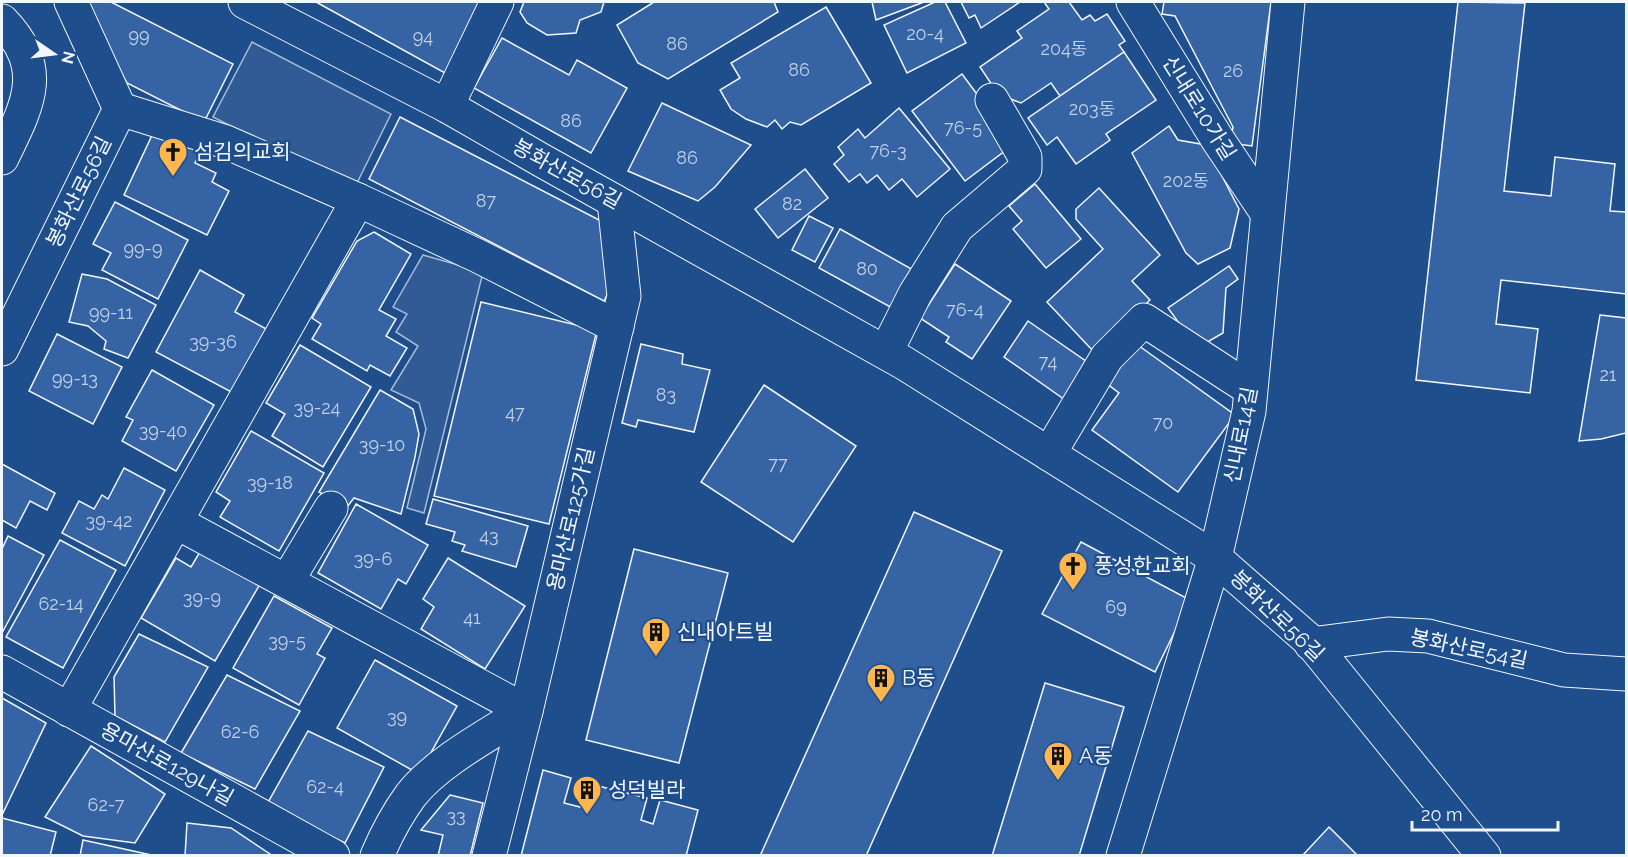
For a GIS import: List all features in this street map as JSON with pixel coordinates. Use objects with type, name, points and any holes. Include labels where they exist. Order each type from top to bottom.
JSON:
[{"type":"street","points":[[71,2],[120,109],[226,142],[478,256],[617,327]]},
{"type":"street","name":"봉화산로56길","points":[[245,2],[447,106],[885,352],[1215,558],[1311,644],[1484,855]]},
{"type":"street","points":[[447,106],[497,2]]},
{"type":"street","name":"신내로10가길","points":[[1133,2],[1218,140],[1267,213]]},
{"type":"street","name":"신내로14길","points":[[1123,855],[1215,558],[1249,411],[1288,2]]},
{"type":"street","points":[[2,21],[22,45],[30,74],[29,96],[2,158]]},
{"type":"street","points":[[885,352],[915,294],[957,227],[1025,169],[1025,157],[992,100]]},
{"type":"street","name":"봉화산로56길","points":[[2,349],[120,109]]},
{"type":"street","points":[[69,710],[358,200]]},
{"type":"street","name":"용마산로125가길","points":[[489,855],[526,711],[624,296],[614,201]]},
{"type":"street","points":[[1049,454],[1107,357],[1144,320],[1241,383],[1251,385]]},
{"type":"street","points":[[287,582],[331,508]]},
{"type":"street","points":[[176,522],[526,711],[440,767],[411,794],[387,832],[377,855]]},
{"type":"street","name":"봉화산로54길","points":[[1311,644],[1388,634],[1428,636],[1564,670],[1626,675]]},
{"type":"street","name":"용마산로129나길","points":[[2,672],[333,855]]},
{"type":"shaded area","points":[[252,42],[391,114],[354,189],[213,117]]},
{"type":"shaded area","points":[[423,255],[483,272],[424,513],[407,508],[426,429],[419,403],[391,390],[418,346],[396,332],[407,314],[393,307]]},
{"type":"building","points":[[90,2],[111,2],[233,64],[204,122],[127,83],[84,8]]},
{"type":"building","points":[[316,2],[485,2],[445,73]]},
{"type":"building","points":[[524,2],[604,2],[601,12],[580,20],[576,33],[547,35],[527,23],[520,12]]},
{"type":"building","points":[[654,2],[774,2],[778,12],[668,79],[638,63],[617,25]]},
{"type":"building","points":[[872,2],[924,2],[876,20]]},
{"type":"building","points":[[935,2],[945,2],[966,43],[907,73],[884,25]]},
{"type":"building","points":[[961,2],[1020,2],[981,28],[975,15],[969,18]]},
{"type":"building","points":[[1044,2],[1069,2],[1082,20],[1090,15],[1095,21],[1107,14],[1125,41],[1119,45],[1124,52],[1060,96],[1051,83],[1021,103],[998,94],[980,67],[1022,38],[1017,31],[1049,9]]},
{"type":"building","points":[[1164,2],[1271,2],[1252,146],[1230,143],[1233,127],[1175,16],[1162,14]]},
{"type":"building","points":[[1458,2],[1525,3],[1504,191],[1551,196],[1555,157],[1615,164],[1610,211],[1626,212],[1626,294],[1501,280],[1496,324],[1538,329],[1530,393],[1416,380]]},
{"type":"building","points":[[826,7],[871,83],[801,125],[790,122],[782,129],[775,120],[767,127],[746,119],[731,109],[720,90],[740,78],[731,63]]},
{"type":"building","points":[[502,38],[569,75],[577,60],[627,88],[591,153],[474,88]]},
{"type":"building","points":[[1124,52],[1156,100],[1106,134],[1110,140],[1076,164],[1057,137],[1047,145],[1028,118]]},
{"type":"building","points":[[962,74],[1014,144],[965,181],[912,111]]},
{"type":"building","points":[[662,103],[751,145],[715,187],[698,201],[628,171]]},
{"type":"building","points":[[899,108],[950,169],[917,197],[902,179],[889,190],[877,175],[867,183],[860,174],[849,182],[834,164],[844,155],[838,147],[858,129],[865,138]]},
{"type":"building","points":[[400,117],[605,223],[609,291],[604,301],[369,179]]},
{"type":"building","points":[[1169,126],[1178,140],[1206,145],[1239,209],[1230,248],[1198,264],[1186,253],[1132,153]]},
{"type":"building","name":"섬김의교회","points":[[155,129],[201,151],[195,163],[216,173],[212,182],[229,191],[207,235],[124,195]]},
{"type":"building","points":[[805,169],[828,198],[778,238],[755,209]]},
{"type":"building","points":[[1035,184],[1081,239],[1046,268],[1013,229],[1022,221],[1009,206]]},
{"type":"building","points":[[1099,188],[1160,255],[1132,281],[1150,300],[1094,352],[1047,302],[1103,249],[1076,219],[1076,209]]},
{"type":"building","points":[[115,202],[188,240],[158,299],[102,270],[111,253],[93,244]]},
{"type":"building","points":[[809,216],[833,228],[815,262],[792,250]]},
{"type":"building","points":[[840,229],[915,271],[894,309],[819,268]]},
{"type":"building","points":[[374,232],[411,254],[379,310],[396,319],[386,336],[407,348],[390,376],[370,365],[367,371],[312,339],[321,324],[312,318],[357,241]]},
{"type":"building","points":[[955,264],[1011,301],[972,359],[946,342],[949,337],[920,318]]},
{"type":"building","points":[[1229,266],[1238,279],[1226,288],[1223,333],[1197,348],[1168,308]]},
{"type":"building","points":[[200,270],[244,295],[235,312],[270,331],[237,395],[156,352]]},
{"type":"building","points":[[82,274],[107,279],[156,305],[128,358],[104,349],[106,341],[88,326],[69,322]]},
{"type":"building","points":[[481,302],[597,330],[549,524],[434,496]]},
{"type":"building","points":[[1600,315],[1626,318],[1626,433],[1579,441]]},
{"type":"building","points":[[1028,321],[1093,366],[1068,402],[1004,357]]},
{"type":"building","points":[[57,334],[122,367],[93,424],[29,391]]},
{"type":"building","points":[[1135,343],[1235,415],[1178,492],[1092,430],[1119,393],[1106,383]]},
{"type":"building","points":[[641,344],[683,354],[682,364],[710,370],[694,432],[638,420],[636,427],[622,423]]},
{"type":"building","points":[[300,345],[371,387],[323,467],[272,436],[285,414],[266,403]]},
{"type":"building","points":[[152,370],[214,405],[176,471],[122,441],[133,420],[126,417]]},
{"type":"building","points":[[764,385],[856,446],[793,542],[701,482]]},
{"type":"building","points":[[380,390],[413,409],[419,434],[401,514],[354,498],[347,507],[319,492]]},
{"type":"building","points":[[251,431],[324,473],[279,551],[220,517],[230,501],[216,492]]},
{"type":"building","points":[[2,464],[55,493],[47,510],[30,501],[16,528],[2,520]]},
{"type":"building","points":[[124,468],[165,490],[125,566],[62,533],[79,501],[94,509],[102,495],[108,499]]},
{"type":"building","points":[[433,499],[528,526],[516,567],[462,551],[465,545],[452,541],[455,532],[426,524]]},
{"type":"building","points":[[356,504],[428,545],[406,584],[398,579],[381,609],[318,573]]},
{"type":"building","name":"B동","points":[[914,512],[1002,551],[866,856],[760,856]]},
{"type":"building","points":[[8,536],[44,555],[2,633],[2,549]]},
{"type":"building","points":[[60,540],[116,570],[63,668],[6,637]]},
{"type":"building","points":[[1081,542],[1190,600],[1155,672],[1042,614]]},
{"type":"building","points":[[204,545],[263,579],[215,661],[141,618],[176,558],[191,567]]},
{"type":"building","name":"신내아트빌","points":[[634,549],[728,573],[679,763],[586,740]]},
{"type":"building","points":[[448,558],[525,606],[485,669],[421,629],[434,607],[423,599]]},
{"type":"building","points":[[274,596],[332,628],[317,654],[325,658],[299,705],[233,668]]},
{"type":"building","points":[[139,634],[208,667],[165,742],[115,716],[114,677]]},
{"type":"building","points":[[375,660],[457,706],[419,774],[337,728]]},
{"type":"building","points":[[227,675],[300,711],[255,789],[181,753]]},
{"type":"building","name":"A동","points":[[1045,683],[1124,707],[1079,856],[992,856]]},
{"type":"building","points":[[2,698],[46,723],[3,813],[2,812]]},
{"type":"building","points":[[308,731],[384,767],[345,843],[266,806]]},
{"type":"building","points":[[91,746],[165,794],[135,843],[83,836],[45,817]]},
{"type":"building","name":"성덕빌라","points":[[543,770],[571,778],[564,803],[580,807],[586,783],[647,798],[641,820],[653,824],[660,800],[698,810],[686,856],[521,856]]},
{"type":"building","points":[[450,795],[483,803],[470,856],[438,856],[443,835],[421,830]]},
{"type":"building","points":[[2,818],[56,832],[50,856],[2,856]]},
{"type":"building","points":[[187,823],[231,828],[273,856],[185,856]]},
{"type":"building","points":[[1329,827],[1358,856],[1302,856]]},
{"type":"building","points":[[83,840],[156,856],[80,856]]},
{"type":"place","name":"섬김의교회","points":[[173,178]]},
{"type":"place","name":"풍성한교회","points":[[1073,592]]},
{"type":"place","name":"신내아트빌","points":[[656,658]]},
{"type":"place","name":"B동","points":[[881,704]]},
{"type":"place","name":"A동","points":[[1058,782]]},
{"type":"place","name":"성덕빌라","points":[[587,816]]}]
